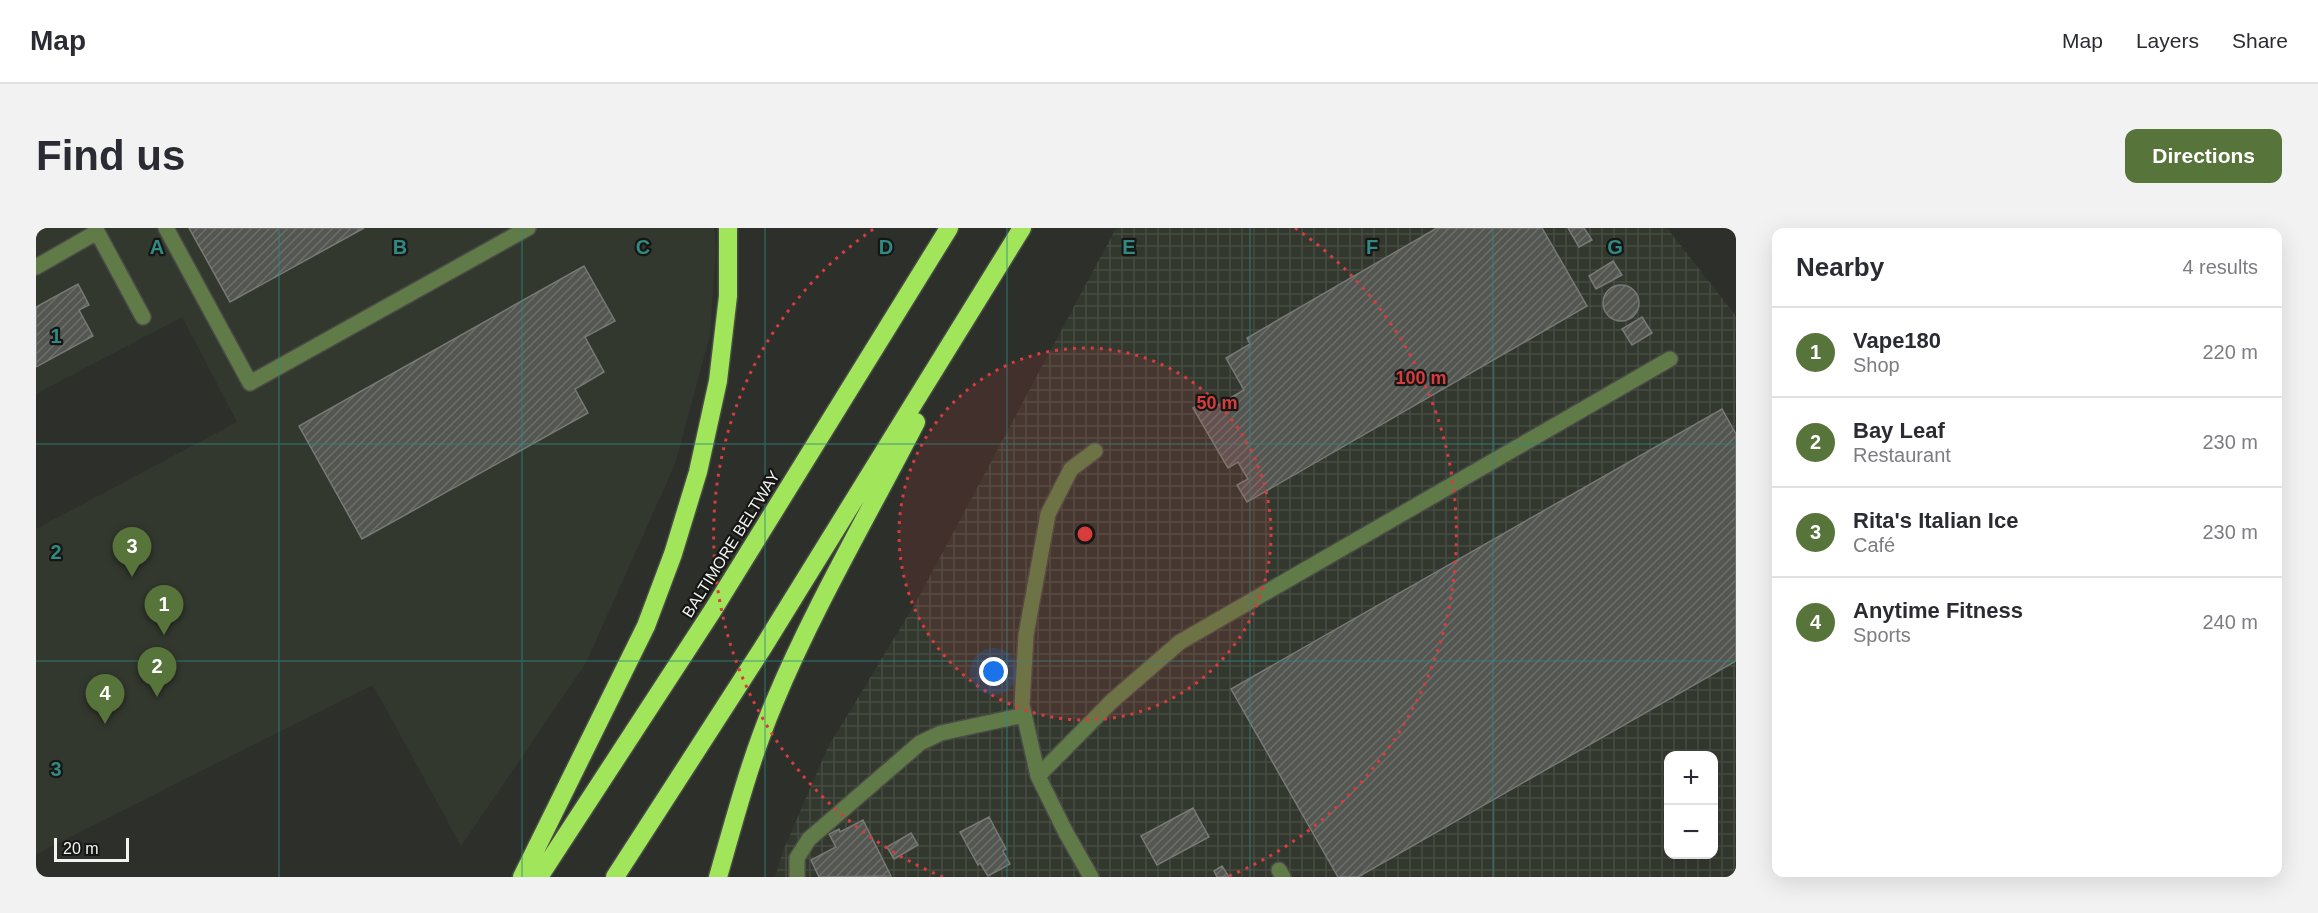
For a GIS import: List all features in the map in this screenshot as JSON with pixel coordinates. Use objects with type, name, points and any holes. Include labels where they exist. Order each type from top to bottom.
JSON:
[{"type":"highway","points":[[522,877],[646,626],[674,554],[698,472],[718,381],[728,296],[728,228]]},
{"type":"highway","name":"BALTIMORE BELTWAY","points":[[539,877],[713,610],[949,228]]},
{"type":"highway","points":[[615,877],[762,649],[1022,228]]},
{"type":"highway","points":[[718,877],[747,774],[774,703],[808,631],[977,303]]},
{"type":"street","points":[[166,228],[250,383],[528,228]]},
{"type":"street","points":[[36,267],[96,230],[143,317]]},
{"type":"street","points":[[1038,776],[1112,701],[1180,642],[1670,359]]},
{"type":"street","points":[[1091,877],[1038,776],[1022,705],[1026,635],[1048,514],[1071,469],[1095,451]]},
{"type":"street","points":[[797,877],[797,858],[809,838],[920,743],[941,733],[1024,715]]},
{"type":"shaded area","points":[[36,228],[714,228],[716,249],[710,335],[675,464],[586,663],[461,846],[373,685],[36,854],[36,529],[237,422],[182,317],[36,394]]},
{"type":"shaded area","points":[[1116,228],[1667,228],[1736,316],[1736,877],[775,877],[783,851],[828,747],[915,604]]},
{"type":"building","points":[[189,228],[364,228],[230,302]]},
{"type":"building","points":[[1437,228],[1542,228],[1587,306],[1247,502],[1237,485],[1248,479],[1238,462],[1228,468],[1193,408],[1203,402],[1208,411],[1244,390],[1226,358],[1250,344],[1247,338]]},
{"type":"building","points":[[1568,228],[1584,228],[1592,240],[1579,247]]},
{"type":"building","points":[[1613,261],[1622,275],[1596,289],[1589,276]]},
{"type":"building","points":[[584,266],[615,321],[585,337],[604,372],[575,389],[588,413],[362,539],[299,426]]},
{"type":"building","points":[[78,284],[89,305],[79,310],[93,336],[36,367],[36,307]]},
{"type":"building","points":[[1621,285],[1634,290],[1639,303],[1634,316],[1621,321],[1608,316],[1603,303],[1608,290]]},
{"type":"building","points":[[1642,317],[1652,333],[1632,345],[1622,329]]},
{"type":"building","points":[[1722,409],[1736,434],[1736,661],[1358,877],[1338,877],[1231,689]]},
{"type":"building","points":[[1193,808],[1209,837],[1157,865],[1141,836]]},
{"type":"building","points":[[989,817],[1006,849],[1003,851],[1010,864],[988,876],[980,863],[978,865],[960,832]]},
{"type":"building","points":[[863,820],[891,876],[819,877],[811,860],[836,847],[829,834],[839,829],[840,832]]},
{"type":"building","points":[[911,833],[918,845],[894,859],[887,847]]},
{"type":"building","points":[[1222,866],[1229,877],[1217,877],[1214,871]]},
{"type":"place","name":"Rita's Italian Ice","points":[[132,577]]},
{"type":"place","name":"Vape180","points":[[164,635]]},
{"type":"place","name":"Bay Leaf","points":[[157,697]]},
{"type":"place","name":"Anytime Fitness","points":[[105,724]]}]
